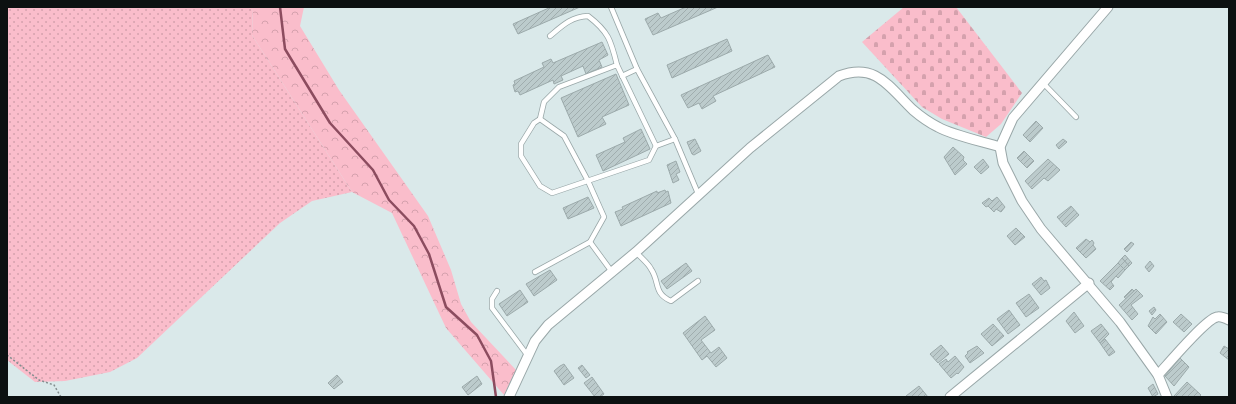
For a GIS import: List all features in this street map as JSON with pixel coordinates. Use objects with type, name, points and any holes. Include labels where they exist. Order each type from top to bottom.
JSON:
[{"type":"street","points":[[1108,7],[1013,118],[1000,147],[1003,163],[1022,201],[1042,229],[1088,283],[1158,375],[1167,397]]},
{"type":"street","points":[[509,397],[536,341],[548,326],[636,252],[750,148],[830,81],[839,76],[854,71],[874,74],[914,111],[939,128],[1000,147]]},
{"type":"street","points":[[950,397],[1088,283]]},
{"type":"street","points":[[1158,375],[1182,348],[1213,318],[1222,317],[1229,320]]},
{"type":"lane","points":[[611,7],[637,69],[675,139],[699,196]]},
{"type":"lane","points":[[550,36],[565,23],[576,17],[588,16],[602,27],[611,42],[617,65],[656,146]]},
{"type":"lane","points":[[617,65],[559,87],[544,102],[540,119],[534,123],[521,144],[521,156],[540,186],[552,193],[649,160],[656,146],[675,139]]},
{"type":"lane","points":[[622,76],[637,69]]},
{"type":"lane","points":[[1043,84],[1076,117]]},
{"type":"lane","points":[[535,272],[590,242],[604,217],[588,181],[564,136],[540,119]]},
{"type":"lane","points":[[590,242],[612,272]]},
{"type":"lane","points":[[636,252],[652,270],[659,292],[663,298],[670,301],[698,281]]},
{"type":"lane","points":[[497,291],[492,299],[492,308],[528,356]]},
{"type":"path","points":[[7,355],[39,380],[54,385],[61,397]]},
{"type":"green space","points":[[7,7],[253,7],[252,35],[352,192],[312,201],[280,223],[137,358],[110,372],[65,381],[35,382],[7,360]]},
{"type":"green space","points":[[253,7],[304,7],[300,26],[339,90],[428,216],[451,270],[461,304],[471,322],[516,370],[504,395],[446,328],[392,213],[352,192],[252,35]]},
{"type":"green space","points":[[904,7],[956,7],[1022,93],[1001,124],[986,137],[942,119],[922,107],[862,42]]},
{"type":"building","points":[[551,7],[580,7],[518,34],[513,24]]},
{"type":"building","points":[[686,7],[718,7],[653,35],[645,19],[658,13],[661,18]]},
{"type":"building","points":[[727,39],[732,51],[672,78],[667,65]]},
{"type":"building","points":[[602,42],[608,55],[599,60],[602,67],[586,74],[583,66],[561,76],[563,80],[554,84],[553,80],[520,95],[518,91],[515,92],[513,85],[515,84],[514,81],[544,67],[542,63],[551,59],[553,63]]},
{"type":"building","points":[[768,55],[775,67],[713,96],[716,101],[702,109],[699,103],[688,108],[681,95]]},
{"type":"building","points":[[616,74],[629,105],[602,117],[606,124],[578,137],[561,98]]},
{"type":"building","points":[[1036,121],[1043,128],[1030,142],[1023,135]]},
{"type":"building","points":[[641,129],[650,149],[603,171],[596,155],[625,142],[623,138]]},
{"type":"building","points":[[695,139],[701,151],[694,155],[692,154],[687,142]]},
{"type":"building","points":[[1063,139],[1067,142],[1059,149],[1056,145]]},
{"type":"building","points":[[953,147],[964,157],[963,160],[967,164],[955,175],[944,157]]},
{"type":"building","points":[[1024,151],[1034,161],[1027,168],[1017,158]]},
{"type":"building","points":[[983,159],[989,167],[981,174],[974,167]]},
{"type":"building","points":[[1048,159],[1060,170],[1048,181],[1044,178],[1032,189],[1025,181]]},
{"type":"building","points":[[676,161],[680,172],[676,174],[679,180],[673,183],[667,165]]},
{"type":"building","points":[[665,190],[666,192],[668,191],[671,203],[621,226],[615,212],[623,209],[622,207],[657,191],[657,193]]},
{"type":"building","points":[[588,197],[594,208],[568,219],[563,208]]},
{"type":"building","points":[[997,197],[1005,207],[1001,212],[996,209],[994,212],[982,203],[989,198],[992,201]]},
{"type":"building","points":[[1071,206],[1079,215],[1066,227],[1057,217]]},
{"type":"building","points":[[1016,228],[1025,237],[1015,245],[1007,236]]},
{"type":"building","points":[[1086,239],[1090,242],[1092,240],[1096,249],[1086,258],[1076,248]]},
{"type":"building","points":[[1131,242],[1134,244],[1127,252],[1124,249]]},
{"type":"building","points":[[1125,255],[1132,263],[1129,266],[1122,258]]},
{"type":"building","points":[[1122,258],[1129,266],[1125,270],[1118,263]]},
{"type":"building","points":[[1150,261],[1154,266],[1149,272],[1145,267]]},
{"type":"building","points":[[686,263],[692,271],[667,289],[661,281]]},
{"type":"building","points":[[1118,263],[1125,270],[1118,278],[1116,276],[1111,282],[1114,286],[1110,290],[1100,281]]},
{"type":"building","points":[[550,270],[557,280],[534,296],[526,284]]},
{"type":"building","points":[[1041,277],[1044,281],[1046,280],[1050,288],[1041,295],[1032,284]]},
{"type":"building","points":[[1132,289],[1134,291],[1126,299],[1124,297]]},
{"type":"building","points":[[1136,289],[1143,296],[1131,305],[1138,314],[1132,320],[1119,305]]},
{"type":"building","points":[[520,290],[528,302],[507,316],[499,304]]},
{"type":"building","points":[[1029,294],[1039,308],[1026,317],[1016,303]]},
{"type":"building","points":[[1154,307],[1156,310],[1152,315],[1149,311]]},
{"type":"building","points":[[1009,310],[1020,325],[1008,334],[997,319]]},
{"type":"building","points":[[1074,312],[1084,326],[1075,333],[1066,321]]},
{"type":"building","points":[[1160,314],[1167,322],[1156,334],[1148,326],[1153,317],[1155,319]]},
{"type":"building","points":[[1181,314],[1192,324],[1184,332],[1173,322]]},
{"type":"building","points":[[705,316],[715,330],[701,340],[711,353],[719,347],[727,358],[716,367],[707,356],[702,360],[683,333]]},
{"type":"building","points":[[993,324],[1004,336],[992,346],[981,334]]},
{"type":"building","points":[[1101,324],[1109,334],[1100,343],[1091,331]]},
{"type":"building","points":[[1105,339],[1115,352],[1109,356],[1100,343]]},
{"type":"building","points":[[941,345],[949,354],[938,363],[930,354]]},
{"type":"building","points":[[977,346],[984,353],[970,363],[965,356],[968,353],[967,352]]},
{"type":"building","points":[[1224,346],[1229,349],[1229,360],[1220,353]]},
{"type":"building","points":[[955,356],[964,367],[958,374],[957,373],[951,378],[939,364],[946,359],[948,362]]},
{"type":"building","points":[[1180,358],[1189,367],[1174,386],[1165,376]]},
{"type":"building","points":[[564,364],[574,378],[564,385],[554,371]]},
{"type":"building","points":[[582,365],[590,375],[586,378],[578,368]]},
{"type":"building","points":[[337,375],[343,382],[334,389],[328,383]]},
{"type":"building","points":[[477,376],[482,384],[468,395],[462,387]]},
{"type":"building","points":[[592,377],[604,394],[600,397],[595,397],[584,383]]},
{"type":"building","points":[[1187,382],[1201,395],[1199,397],[1175,397],[1174,396]]},
{"type":"building","points":[[1153,384],[1158,394],[1153,397],[1148,388]]},
{"type":"building","points":[[919,386],[928,397],[906,396]]},
{"type":"waterway","points":[[280,7],[285,49],[330,123],[373,170],[389,200],[414,226],[429,254],[446,307],[477,335],[491,361],[496,397]]}]
